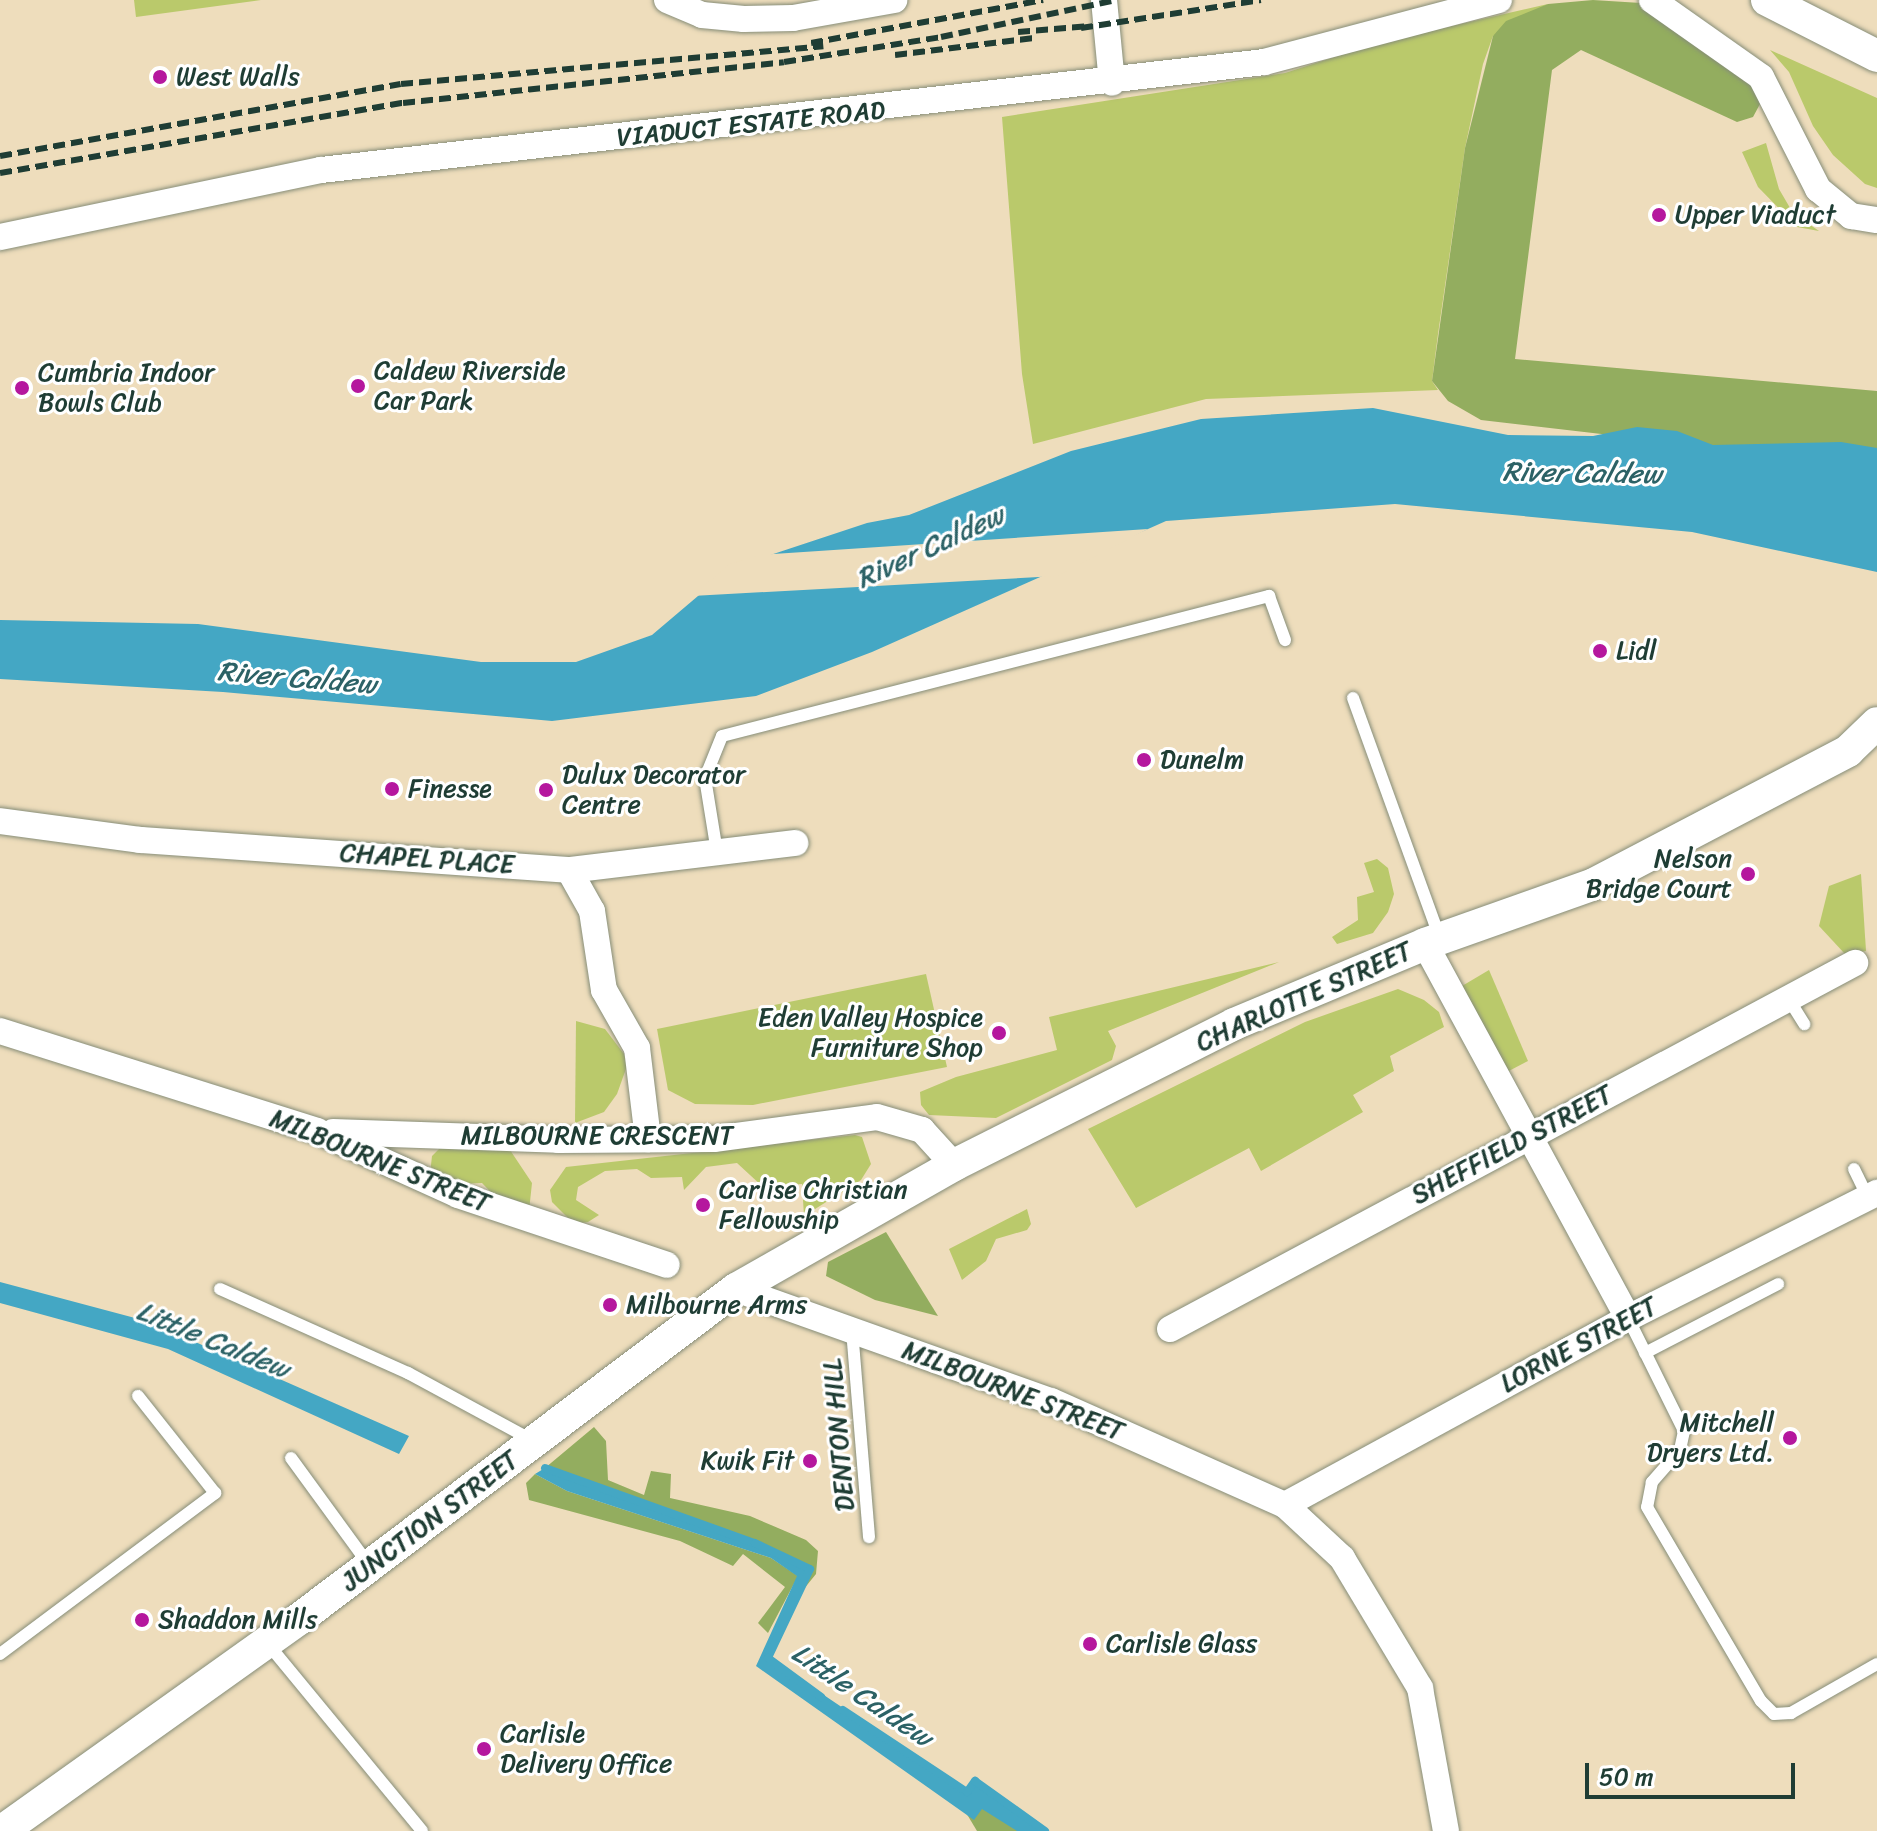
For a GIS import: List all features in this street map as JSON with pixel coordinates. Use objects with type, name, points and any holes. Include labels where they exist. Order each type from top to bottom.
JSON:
[{"type":"street","points":[[667,0],[702,15],[742,10],[793,18],[894,0]]},
{"type":"street","points":[[1104,0],[1112,83]]},
{"type":"street","name":"VIADUCT ESTATE ROAD","points":[[0,237],[321,170],[1112,83],[1264,62],[1499,0]]},
{"type":"street","points":[[1652,0],[1761,77],[1818,189],[1851,216],[1877,220]]},
{"type":"street","points":[[1767,0],[1877,56]]},
{"type":"street","name":"CHARLOTTE STREET","points":[[736,1289],[954,1165],[1234,1024],[1433,942],[1594,884],[1848,751],[1877,723]]},
{"type":"street","name":"CHAPEL PLACE","points":[[0,821],[140,840],[569,870],[795,843]]},
{"type":"street","points":[[569,870],[592,911],[604,990],[640,1057],[648,1139]]},
{"type":"street","points":[[1433,942],[1528,1136],[1628,1318]]},
{"type":"street","name":"SHEFFIELD STREET","points":[[1170,1329],[1855,963]]},
{"type":"street","name":"MILBOURNE STREET","points":[[0,1031],[317,1131],[458,1195],[667,1265]]},
{"type":"street","name":"MILBOURNE CRESCENT","points":[[317,1131],[714,1139],[877,1117],[922,1130],[954,1165]]},
{"type":"street","name":"LORNE STREET","points":[[1285,1505],[1628,1318],[1872,1196]]},
{"type":"street","name":"MILBOURNE STREET","points":[[736,1289],[1051,1401],[1285,1505],[1342,1558],[1420,1688],[1446,1831]]},
{"type":"street","name":"JUNCTION STREET","points":[[2,1831],[370,1567],[736,1289]]},
{"type":"lane","points":[[717,852],[705,778],[722,736],[1269,596],[1285,640]]},
{"type":"lane","points":[[1353,698],[1433,942]]},
{"type":"lane","points":[[1788,998],[1804,1024]]},
{"type":"lane","points":[[1854,1169],[1872,1196]]},
{"type":"lane","points":[[1645,1353],[1778,1284]]},
{"type":"lane","points":[[220,1289],[408,1373],[535,1442]]},
{"type":"lane","points":[[1628,1318],[1684,1431],[1680,1450],[1652,1482],[1647,1507],[1761,1701],[1774,1714],[1791,1713],[1877,1664]]},
{"type":"lane","name":"DENTON HILL","points":[[852,1330],[869,1537]]},
{"type":"lane","points":[[0,1654],[215,1493],[138,1396]]},
{"type":"lane","points":[[291,1458],[370,1567]]},
{"type":"lane","points":[[266,1641],[422,1831]]},
{"type":"green space","points":[[134,0],[261,0],[136,17]]},
{"type":"green space","points":[[1593,0],[1641,3],[1755,85],[1760,104],[1753,117],[1737,122],[1581,50],[1552,70],[1515,359],[1877,391],[1877,466],[1481,420],[1448,401],[1432,381],[1465,148],[1493,36],[1506,21],[1548,4]]},
{"type":"green space","points":[[1548,4],[1493,36],[1483,64],[1465,148],[1438,334],[1432,381],[1438,390],[1206,399],[1033,444],[1022,374],[1002,117],[1285,73],[1378,43]]},
{"type":"green space","points":[[1770,50],[1877,98],[1877,188],[1865,184],[1833,155],[1813,126],[1789,72]]},
{"type":"green space","points":[[1766,143],[1779,189],[1793,213],[1819,231],[1797,227],[1758,187],[1742,152]]},
{"type":"green space","points":[[1377,859],[1388,868],[1394,894],[1388,912],[1373,933],[1337,944],[1332,937],[1358,920],[1357,897],[1374,892],[1364,863]]},
{"type":"green space","points":[[1861,874],[1866,951],[1845,954],[1819,926],[1829,886]]},
{"type":"green space","points":[[1279,962],[1108,1031],[1116,1046],[1112,1060],[996,1118],[929,1115],[921,1105],[920,1092],[956,1077],[1057,1050],[1049,1017]]},
{"type":"green space","points":[[1489,970],[1528,1061],[1505,1073],[1462,986]]},
{"type":"green space","points":[[926,974],[947,1067],[753,1105],[695,1104],[668,1090],[657,1029]]},
{"type":"green space","points":[[1398,989],[1424,1000],[1439,1012],[1444,1027],[1390,1056],[1394,1071],[1353,1095],[1363,1112],[1261,1171],[1249,1148],[1136,1208],[1088,1129],[1305,1022]]},
{"type":"green space","points":[[576,1021],[605,1029],[624,1054],[627,1066],[617,1094],[604,1112],[575,1123]]},
{"type":"green space","points":[[855,1135],[862,1137],[871,1164],[861,1180],[804,1216],[802,1184],[763,1187],[737,1163],[706,1167],[684,1190],[682,1177],[651,1178],[637,1169],[605,1171],[578,1187],[576,1200],[599,1215],[588,1222],[574,1224],[552,1202],[550,1190],[566,1167]]},
{"type":"green space","points":[[441,1147],[508,1147],[532,1183],[529,1211],[506,1208],[482,1183],[457,1184],[430,1174],[432,1156]]},
{"type":"green space","points":[[1027,1209],[1031,1224],[1027,1230],[996,1239],[986,1261],[962,1280],[949,1249]]},
{"type":"green space","points":[[886,1232],[938,1316],[875,1300],[826,1276],[828,1262]]},
{"type":"green space","points":[[594,1427],[606,1441],[608,1480],[644,1495],[651,1471],[671,1474],[670,1498],[750,1516],[806,1540],[818,1551],[816,1574],[803,1590],[810,1576],[755,1543],[545,1468]]},
{"type":"green space","points":[[535,1474],[567,1491],[771,1558],[798,1576],[768,1633],[758,1623],[785,1587],[743,1554],[733,1566],[680,1541],[529,1500],[526,1483]]},
{"type":"green space","points":[[986,1808],[1031,1831],[977,1831],[965,1811]]},
{"type":"water","name":"River Caldew","points":[[1373,408],[1508,435],[1593,436],[1637,427],[1677,431],[1713,445],[1841,442],[1877,448],[1877,572],[1692,532],[1395,504],[1166,521],[872,652],[756,696],[552,721],[223,692],[0,679],[0,620],[198,624],[481,662],[576,662],[652,635],[731,568],[867,523],[909,515],[1071,451],[1201,419]]},
{"type":"water","points":[[0,1282],[150,1322],[409,1436],[399,1454],[168,1349],[0,1303]]},
{"type":"water","points":[[545,1468],[755,1543],[810,1569],[769,1658],[966,1791],[975,1781],[1045,1831],[1017,1831],[982,1809],[974,1820],[756,1666],[797,1576],[771,1558],[567,1491],[535,1474]]},
{"type":"pier","points":[[1148,529],[1057,576],[692,596],[730,564],[759,555]]},
{"type":"waterway","name":"Little Caldew","points":[[545,1468],[755,1543],[810,1569],[768,1658],[821,1697]]},
{"type":"waterway","name":"Little Caldew","points":[[843,1710],[967,1792],[975,1781],[1045,1831]]},
{"type":"railway","points":[[811,43],[1043,0]]},
{"type":"railway","points":[[0,173],[403,103],[784,62],[941,37],[1116,0]]},
{"type":"railway","points":[[1081,28],[1261,0]]},
{"type":"railway","points":[[1018,32],[1090,26]]},
{"type":"railway","points":[[895,55],[1034,38]]},
{"type":"railway","points":[[0,156],[401,84],[823,46]]},
{"type":"place","name":"West Walls","points":[[160,77]]},
{"type":"place","name":"Upper Viaduct","points":[[1659,215]]},
{"type":"place","name":"Caldew Riverside Car Park","points":[[358,386]]},
{"type":"place","name":"Cumbria Indoor Bowls Club","points":[[22,388]]},
{"type":"place","name":"Lidl","points":[[1600,651]]},
{"type":"place","name":"Dunelm","points":[[1144,760]]},
{"type":"place","name":"Finesse","points":[[392,789]]},
{"type":"place","name":"Dulux Decorator Centre","points":[[546,790]]},
{"type":"place","name":"Nelson Bridge Court","points":[[1748,874]]},
{"type":"place","name":"Eden Valley Hospice Furniture Shop","points":[[999,1033]]},
{"type":"place","name":"Carlise Christian Fellowship","points":[[703,1205]]},
{"type":"place","name":"Milbourne Arms","points":[[610,1305]]},
{"type":"place","name":"Mitchell Dryers Ltd.","points":[[1790,1438]]},
{"type":"place","name":"Kwik Fit","points":[[810,1461]]},
{"type":"place","name":"Shaddon Mills","points":[[142,1620]]},
{"type":"place","name":"Carlisle Glass","points":[[1090,1644]]},
{"type":"place","name":"Carlisle Delivery Office","points":[[484,1749]]}]
